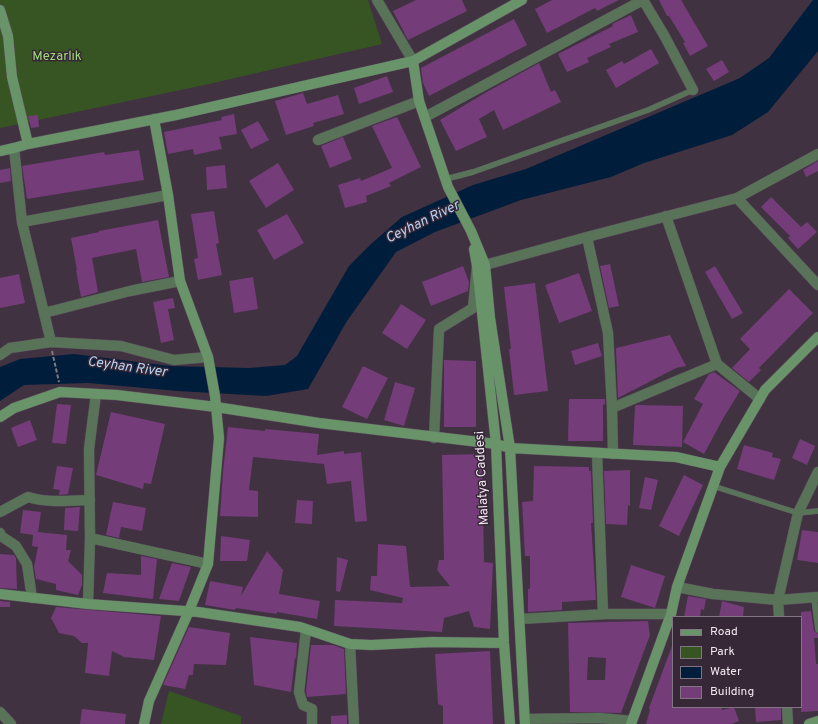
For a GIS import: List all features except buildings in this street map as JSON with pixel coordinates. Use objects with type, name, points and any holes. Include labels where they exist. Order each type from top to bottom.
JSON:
[{"type":"street","points":[[377,0],[413,61],[419,101],[447,183],[471,231],[481,266],[510,448],[525,721],[600,718],[631,722],[671,614],[677,587],[720,467],[765,390],[818,337]]},
{"type":"street","points":[[0,150],[154,119],[413,61],[522,0]]},
{"type":"street","points":[[425,117],[643,0],[664,35],[692,90]]},
{"type":"street","points":[[0,10],[8,36],[12,77],[28,144]]},
{"type":"street","points":[[318,140],[419,101]]},
{"type":"street","points":[[144,724],[149,701],[208,564],[219,438],[216,401],[208,357],[180,281],[168,195],[154,119]]},
{"type":"street","points":[[14,148],[22,222],[51,342]]},
{"type":"street","points":[[481,266],[737,198],[818,154]]},
{"type":"street","points":[[22,222],[168,195]]},
{"type":"street","points":[[737,198],[818,286]]},
{"type":"street","points":[[666,216],[717,364],[760,399]]},
{"type":"street","points":[[587,237],[608,333],[613,454]]},
{"type":"street","points":[[434,438],[439,329],[473,308],[481,266]]},
{"type":"street","name":"Malatya Caddesi","points":[[481,266],[496,444],[504,643],[510,724]]},
{"type":"street","points":[[44,313],[130,291],[180,281]]},
{"type":"street","points":[[0,355],[10,348],[51,342],[121,346],[174,360],[208,357]]},
{"type":"street","points":[[612,408],[717,364]]},
{"type":"street","points":[[0,417],[14,408],[60,392],[216,401],[320,423],[434,438],[496,444],[510,448],[676,457],[720,467]]},
{"type":"street","points":[[88,604],[90,538],[89,449],[96,394]]},
{"type":"street","points":[[597,453],[603,614]]},
{"type":"street","points":[[780,616],[778,600],[798,513],[818,472]]},
{"type":"street","points":[[0,512],[28,497],[37,500],[90,500]]},
{"type":"street","points":[[0,533],[16,546],[27,564],[32,598]]},
{"type":"street","points":[[90,538],[208,564]]},
{"type":"street","points":[[677,587],[713,594],[778,600],[816,597]]},
{"type":"street","points":[[0,594],[88,604],[189,611],[300,627],[350,644],[371,645],[432,642],[504,643]]},
{"type":"street","points":[[520,618],[603,614],[671,614]]},
{"type":"street","points":[[306,630],[299,692],[303,705],[312,709],[312,724]]},
{"type":"street","points":[[350,644],[354,724]]},
{"type":"street","points":[[787,708],[788,724]]},
{"type":"street","points":[[0,712],[11,724]]},
{"type":"street","points":[[809,724],[818,722]]},
{"type":"lane","points":[[447,183],[473,172],[648,110],[692,90]]},
{"type":"lane","points":[[713,486],[798,513],[818,511]]},
{"type":"lane","points":[[816,597],[818,630]]},
{"type":"path","points":[[51,342],[60,392]]},
{"type":"green space","name":"Mezarlık","points":[[0,0],[368,0],[382,44],[209,84],[0,128]]},
{"type":"green space","points":[[169,691],[241,716],[241,724],[161,724]]},
{"type":"water","name":"Ceyhan River","points":[[813,0],[818,0],[818,51],[768,112],[732,135],[644,163],[611,177],[521,200],[435,232],[396,252],[347,321],[308,389],[266,396],[178,391],[88,383],[24,385],[0,401],[0,367],[20,359],[74,354],[170,366],[249,368],[285,365],[297,356],[349,266],[371,244],[402,217],[473,185],[526,169],[740,78],[769,58]]}]
